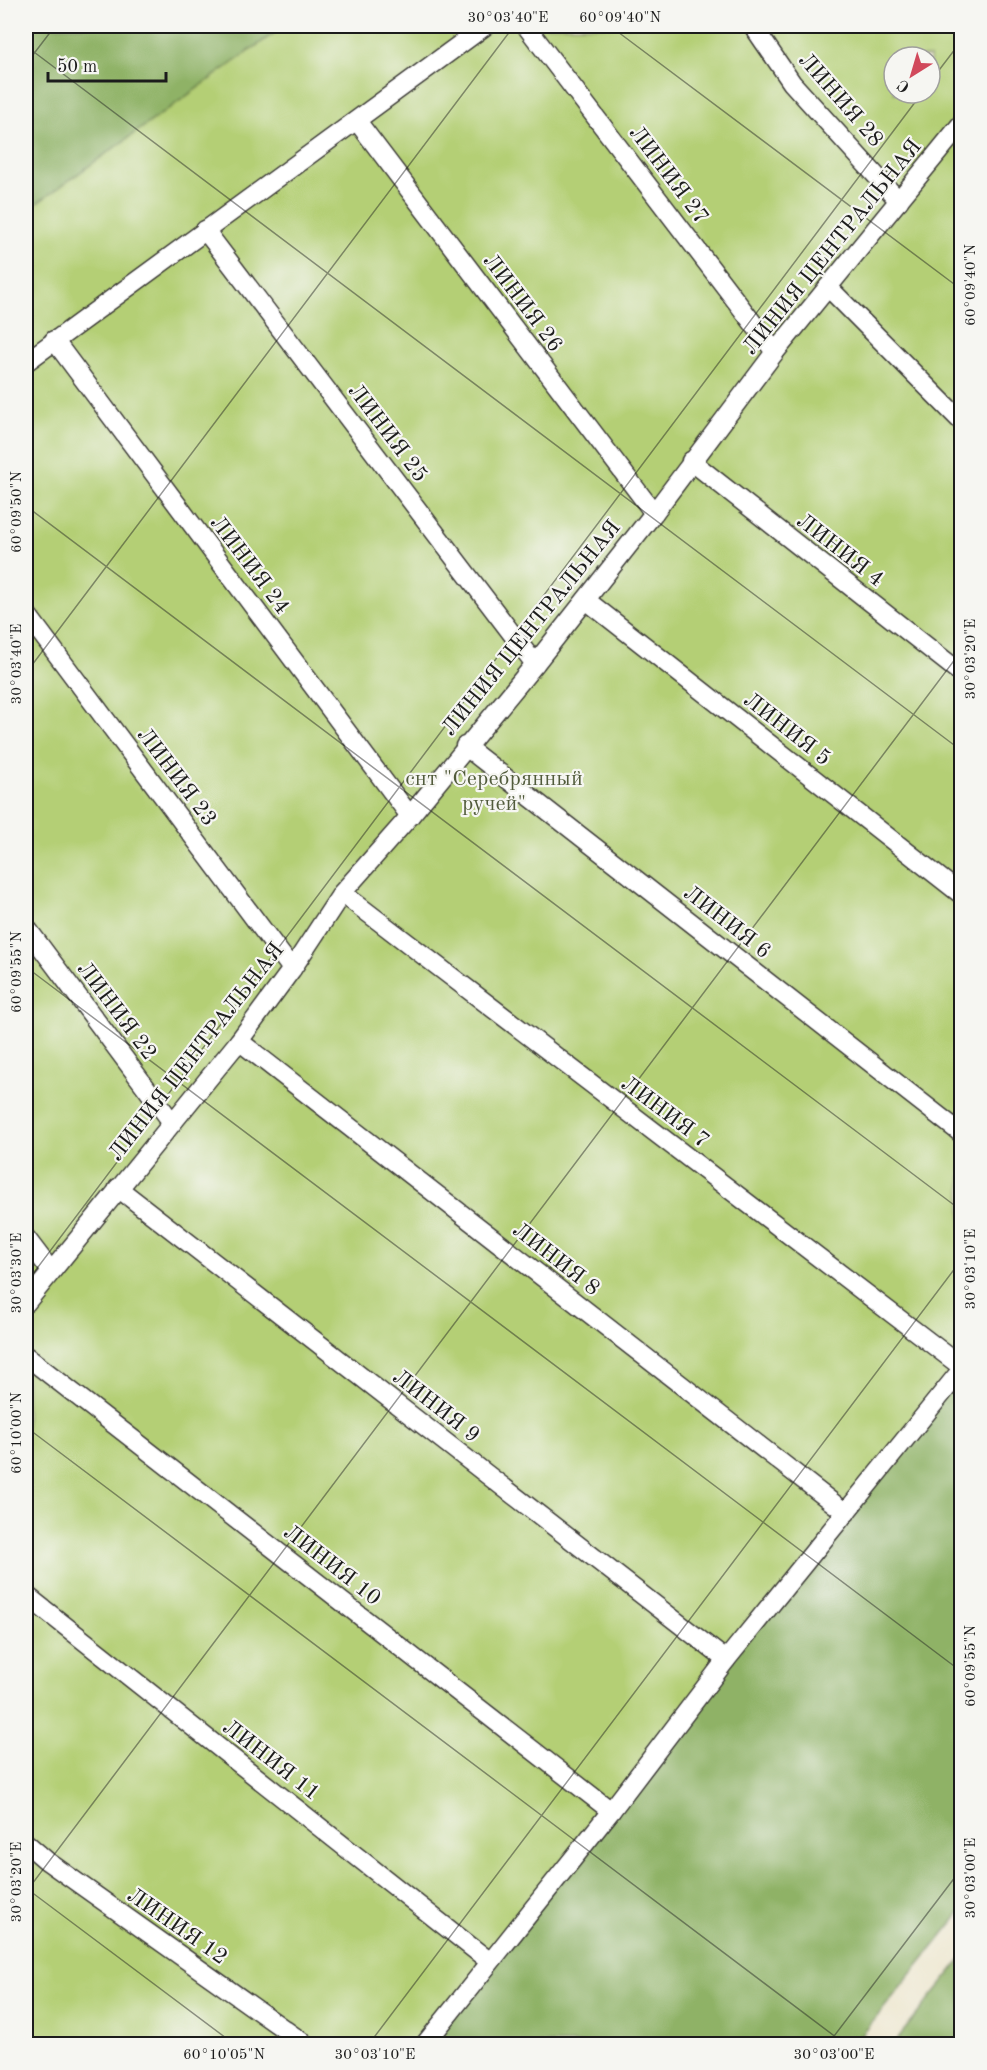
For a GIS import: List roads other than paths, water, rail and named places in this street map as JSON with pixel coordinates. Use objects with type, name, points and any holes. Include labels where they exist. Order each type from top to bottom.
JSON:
[{"type":"street","points":[[26,362],[485,26]]},
{"type":"street","name":"ЛИНИЯ 27","points":[[526,26],[775,352]]},
{"type":"street","name":"ЛИНИЯ 28","points":[[753,26],[792,83],[899,201]]},
{"type":"street","name":"ЛИНИЯ 26","points":[[357,121],[654,513]]},
{"type":"street","name":"ЛИНИЯ ЦЕНТРАЛЬНАЯ","points":[[26,1303],[171,1121],[239,1041],[292,969],[342,893],[410,816],[465,746],[535,664],[654,513],[775,352],[959,131]]},
{"type":"street","name":"ЛИНИЯ 25","points":[[205,230],[535,664]]},
{"type":"street","points":[[828,287],[962,422]]},
{"type":"street","name":"ЛИНИЯ 24","points":[[54,340],[410,816]]},
{"type":"street","name":"ЛИНИЯ 4","points":[[691,461],[962,674]]},
{"type":"street","name":"ЛИНИЯ 5","points":[[585,600],[962,895]]},
{"type":"street","name":"ЛИНИЯ 23","points":[[26,613],[292,969]]},
{"type":"street","name":"ЛИНИЯ 6","points":[[465,746],[962,1134]]},
{"type":"street","name":"ЛИНИЯ 7","points":[[342,893],[962,1368]]},
{"type":"street","name":"ЛИНИЯ 22","points":[[26,927],[171,1121]]},
{"type":"street","name":"ЛИНИЯ 8","points":[[239,1041],[846,1514]]},
{"type":"street","name":"ЛИНИЯ 9","points":[[118,1188],[726,1660]]},
{"type":"street","points":[[26,1238],[51,1271]]},
{"type":"street","name":"ЛИНИЯ 10","points":[[26,1356],[611,1811]]},
{"type":"street","points":[[425,2044],[611,1811],[726,1660],[962,1368]]},
{"type":"street","name":"ЛИНИЯ 11","points":[[26,1595],[489,1961]]},
{"type":"street","name":"ЛИНИЯ 12","points":[[26,1843],[57,1868],[305,2044]]},
{"type":"park label","name":"снт \"Серебрянный ручей\"","points":[[494,790]]}]
